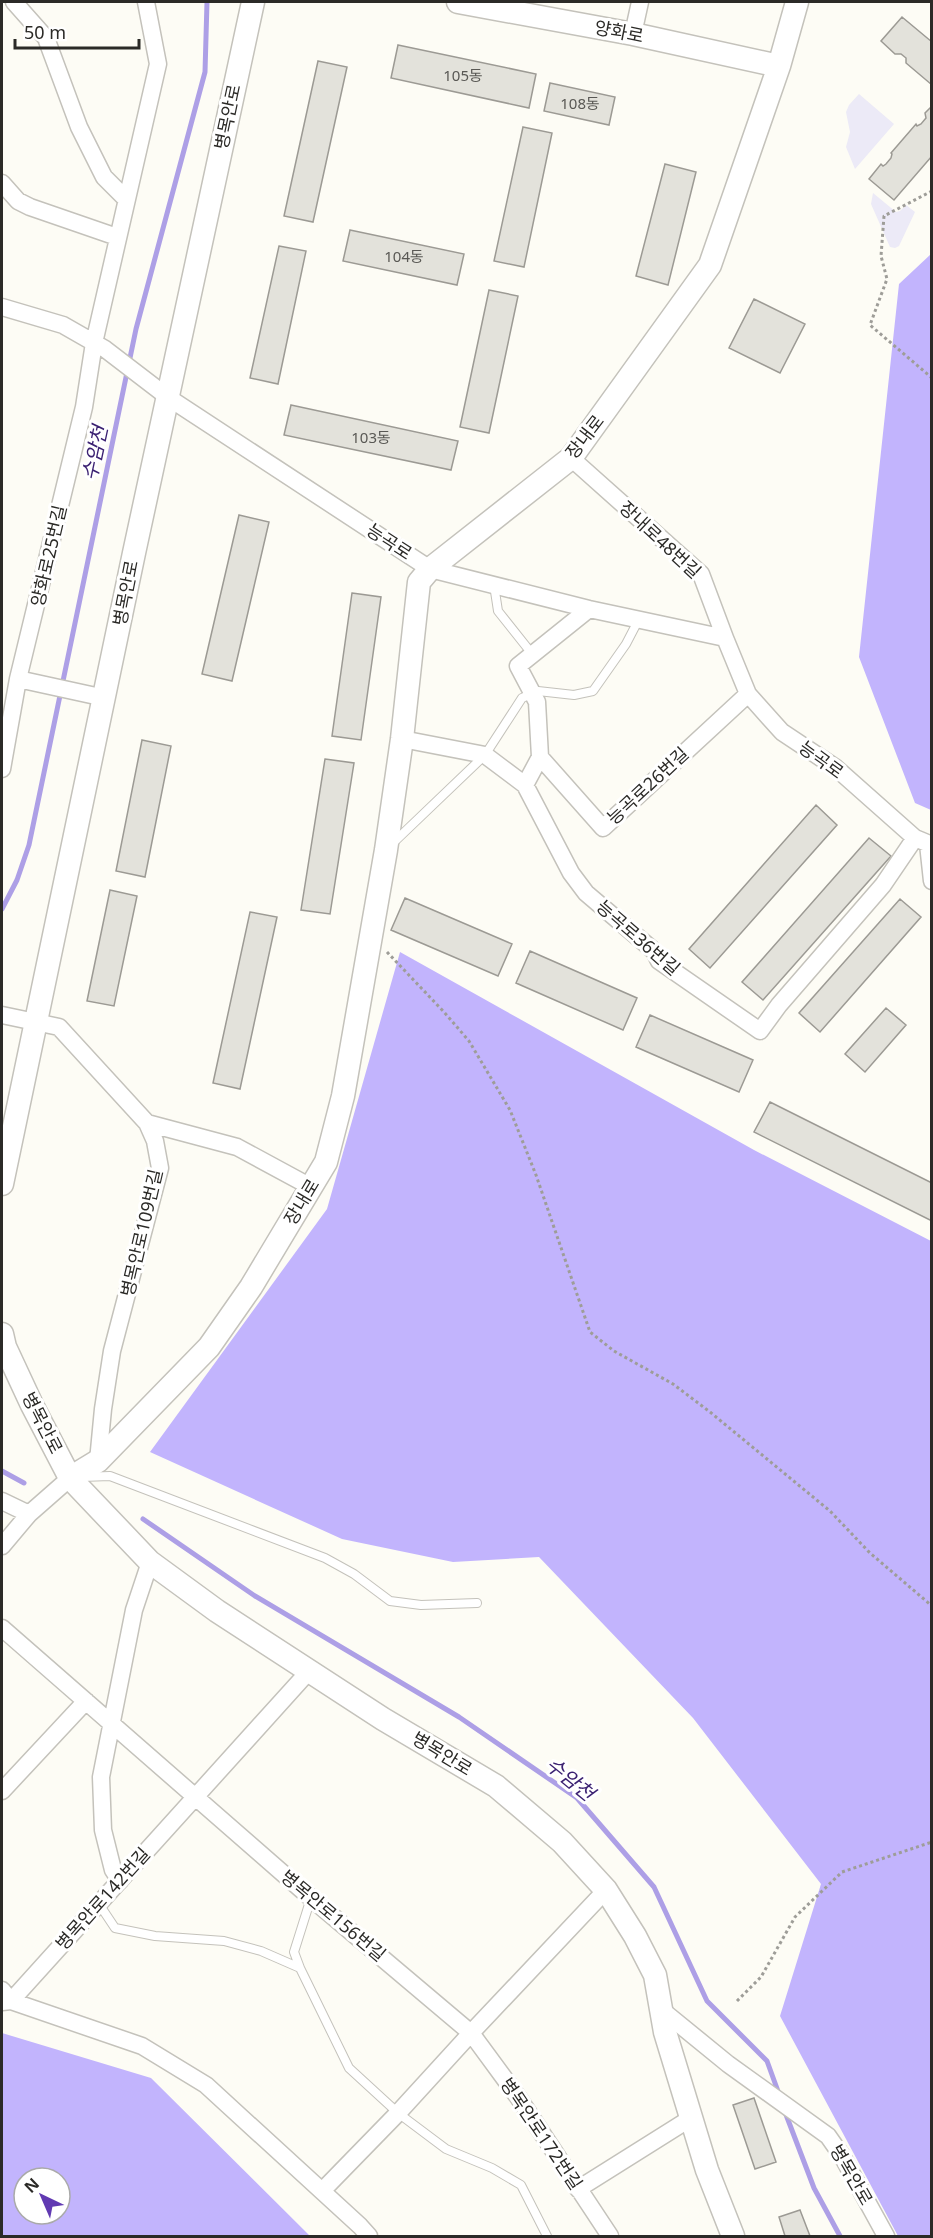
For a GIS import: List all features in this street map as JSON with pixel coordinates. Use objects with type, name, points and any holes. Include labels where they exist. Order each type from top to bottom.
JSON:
[{"type":"street","points":[[14,2],[46,38],[80,127],[104,177],[126,199]]},
{"type":"street","name":"양화로25번길","points":[[2,769],[18,678],[99,346],[117,237],[158,64],[146,2]]},
{"type":"street","name":"병목안로","points":[[2,1184],[134,553],[253,2]]},
{"type":"street","points":[[633,34],[640,2]]},
{"type":"street","name":"장내로","points":[[70,1478],[98,1461],[209,1347],[251,1287],[326,1162],[343,1096],[386,850],[402,739],[419,582],[430,569],[571,458],[710,264],[779,66],[797,2]]},
{"type":"street","name":"양화로","points":[[467,3],[633,34],[779,66]]},
{"type":"street","points":[[2,183],[18,201],[30,207],[117,237]]},
{"type":"street","name":"능곡로","points":[[2,307],[63,325],[99,346],[169,398],[430,569],[590,609],[725,639],[748,694],[782,732],[836,768],[925,842]]},
{"type":"street","name":"장내로48번길","points":[[571,458],[701,574],[725,639]]},
{"type":"street","points":[[525,785],[540,757],[537,702],[518,666],[590,609]]},
{"type":"street","points":[[18,678],[105,698]]},
{"type":"street","name":"능곡로26번길","points":[[540,757],[603,828],[748,694]]},
{"type":"street","name":"능곡로36번길","points":[[402,739],[485,755],[525,785],[571,873],[586,892],[654,951],[659,960],[760,1031],[778,1005],[883,885],[925,842]]},
{"type":"street","points":[[925,842],[932,881]]},
{"type":"street","name":"병목안로109번길","points":[[2,1015],[58,1027],[147,1122],[155,1141],[160,1168],[112,1351],[98,1461]]},
{"type":"street","points":[[147,1122],[237,1147],[311,1187]]},
{"type":"street","name":"병목안로","points":[[3,1343],[70,1478],[150,1562],[217,1611],[383,1719],[496,1786],[562,1842],[606,1890],[635,1936],[655,1975],[665,2032],[707,2170],[732,2236]]},
{"type":"street","points":[[2,1546],[29,1514],[70,1478]]},
{"type":"street","points":[[2,1501],[29,1514]]},
{"type":"street","points":[[120,1881],[112,1870],[103,1830],[101,1778],[134,1610],[150,1562]]},
{"type":"street","points":[[2,1628],[195,1797]]},
{"type":"street","name":"병목안로142번길","points":[[5,1997],[99,1905],[310,1670]]},
{"type":"street","points":[[2,1791],[86,1701]]},
{"type":"street","name":"병목안로156번길","points":[[195,1797],[471,2033]]},
{"type":"street","points":[[322,2191],[606,1890]]},
{"type":"street","points":[[5,1997],[142,2046],[206,2085],[369,2236]]},
{"type":"street","name":"병목안로","points":[[663,2011],[728,2064],[828,2136],[842,2156],[886,2236]]},
{"type":"street","name":"병목안로172번길","points":[[471,2033],[518,2097],[610,2236]]},
{"type":"street","points":[[578,2189],[691,2118]]},
{"type":"lane","points":[[494,585],[498,611],[532,655]]},
{"type":"lane","points":[[386,850],[485,755],[522,698],[538,691],[573,695],[593,691],[626,644],[639,619]]},
{"type":"lane","points":[[70,1478],[110,1476],[266,1534],[325,1558],[354,1574],[390,1601],[421,1605],[477,1603]]},
{"type":"lane","points":[[311,1898],[294,1952],[349,2068],[398,2113],[446,2149],[492,2168],[521,2185],[548,2236]]},
{"type":"lane","points":[[99,1905],[115,1928],[155,1936],[224,1941],[261,1951],[300,1968]]},
{"type":"path","points":[[932,191],[884,216],[881,256],[887,279],[870,325],[932,378]]},
{"type":"path","points":[[370,937],[387,952],[469,1041],[510,1110],[536,1176],[590,1332],[614,1351],[673,1384],[727,1426],[830,1511],[870,1553],[932,1606]]},
{"type":"path","points":[[738,2001],[761,1977],[795,1917],[842,1872],[932,1842]]},
{"type":"shaded area","points":[[859,94],[894,124],[855,169],[846,147],[850,132],[846,112]]},
{"type":"shaded area","points":[[873,193],[896,212],[906,205],[915,212],[899,246],[895,248],[890,247],[871,204]]},
{"type":"shaded area","points":[[931,254],[931,810],[915,803],[859,657],[899,284]]},
{"type":"shaded area","points":[[400,952],[754,1150],[931,1241],[931,2236],[898,2236],[780,2016],[821,1884],[693,1718],[539,1557],[453,1562],[342,1539],[150,1452],[327,1209]]},
{"type":"shaded area","points":[[2,2033],[151,2078],[310,2236],[2,2236]]},
{"type":"building","points":[[902,17],[932,42],[932,85],[906,63],[906,58],[901,54],[895,54],[881,41]]},
{"type":"building","points":[[398,45],[536,74],[529,108],[391,78]]},
{"type":"building","points":[[318,61],[347,67],[313,222],[284,216]]},
{"type":"building","points":[[550,83],[615,97],[609,125],[544,111]]},
{"type":"building","points":[[932,106],[932,156],[894,200],[869,179],[881,164],[883,166],[886,164],[891,158],[891,153],[916,124],[917,126],[921,124],[926,118],[925,113]]},
{"type":"building","points":[[523,127],[552,133],[524,267],[494,261]]},
{"type":"building","points":[[665,164],[696,172],[668,285],[636,276]]},
{"type":"building","points":[[350,230],[464,254],[457,285],[343,261]]},
{"type":"building","points":[[279,246],[306,251],[278,384],[250,378]]},
{"type":"building","points":[[489,290],[518,296],[489,433],[460,427]]},
{"type":"building","points":[[754,299],[805,324],[780,373],[729,348]]},
{"type":"building","points":[[291,405],[458,441],[451,470],[284,435]]},
{"type":"building","points":[[239,515],[269,522],[232,681],[202,674]]},
{"type":"building","points":[[352,593],[381,597],[361,740],[332,736]]},
{"type":"building","points":[[142,740],[171,746],[145,877],[116,871]]},
{"type":"building","points":[[325,759],[354,763],[330,914],[301,910]]},
{"type":"building","points":[[816,805],[837,825],[710,968],[689,949]]},
{"type":"building","points":[[869,838],[891,856],[763,1000],[742,982]]},
{"type":"building","points":[[110,890],[137,896],[114,1006],[87,1001]]},
{"type":"building","points":[[405,898],[512,944],[498,976],[391,930]]},
{"type":"building","points":[[900,899],[921,917],[820,1032],[799,1013]]},
{"type":"building","points":[[250,912],[277,917],[240,1089],[213,1083]]},
{"type":"building","points":[[530,951],[637,998],[623,1030],[516,983]]},
{"type":"building","points":[[886,1008],[906,1025],[865,1072],[845,1054]]},
{"type":"building","points":[[650,1015],[753,1060],[739,1092],[636,1047]]},
{"type":"building","points":[[770,1102],[932,1183],[932,1221],[754,1132]]},
{"type":"building","points":[[754,2098],[776,2162],[755,2169],[733,2105]]},
{"type":"building","points":[[800,2210],[810,2236],[785,2236],[779,2217]]},
{"type":"waterway","name":"수암천","points":[[2,909],[17,880],[29,845],[136,329],[205,72],[207,2]]},
{"type":"waterway","name":"수암천","points":[[2,1471],[24,1483]]},
{"type":"waterway","name":"수암천","points":[[143,1519],[255,1596],[459,1717],[577,1798],[654,1887],[707,2001],[767,2061],[779,2094]]},
{"type":"waterway","name":"수암천","points":[[785,2112],[814,2188],[840,2236]]}]
